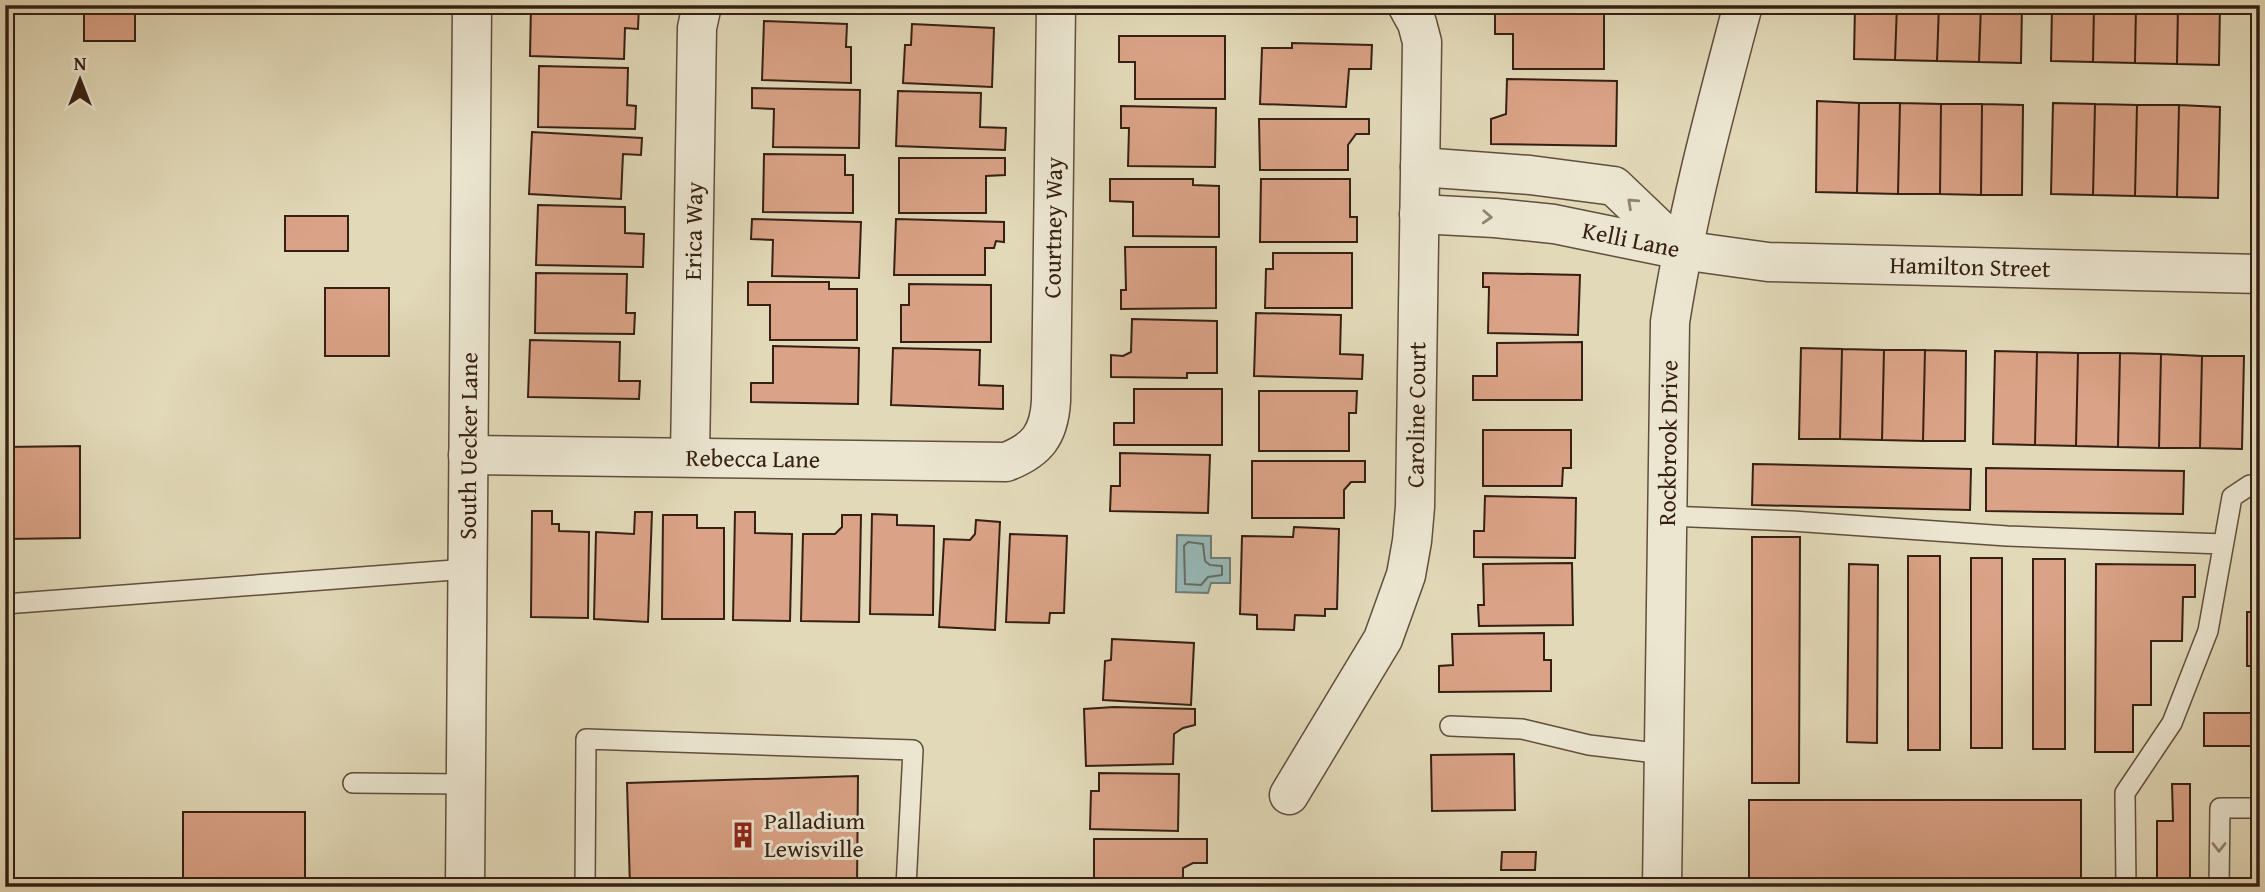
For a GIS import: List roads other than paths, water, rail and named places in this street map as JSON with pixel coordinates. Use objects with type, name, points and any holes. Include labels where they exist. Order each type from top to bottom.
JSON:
[{"type":"street","name":"South Uecker Lane","points":[[465,887],[472,5]]},
{"type":"street","name":"Erica Way","points":[[690,457],[697,28],[702,5]]},
{"type":"street","name":"Courtney Way","points":[[1035,447],[1044,433],[1050,410],[1056,5]]},
{"type":"street","name":"Rockbrook Drive","points":[[1662,887],[1670,322],[1681,250],[1743,5]]},
{"type":"street","name":"Caroline Court","points":[[1289,794],[1383,639],[1406,575],[1412,541],[1415,507],[1422,42],[1417,23],[1407,6]]},
{"type":"street","name":"Kelli Lane","points":[[1420,167],[1530,175],[1614,186],[1681,250]]},
{"type":"street","name":"Kelli Lane","points":[[1419,214],[1554,224],[1681,250]]},
{"type":"street","name":"Hamilton Street","points":[[1681,250],[1768,262],[2260,274]]},
{"type":"street","name":"Rebecca Lane","points":[[468,455],[1006,462],[1035,447]]},
{"type":"lane","points":[[2126,887],[2125,793],[2172,723],[2208,631],[2232,497],[2250,485],[2260,485]]},
{"type":"lane","points":[[1667,516],[1792,521],[2007,536],[2223,544]]},
{"type":"lane","points":[[5,604],[467,569]]},
{"type":"lane","points":[[1450,726],[1522,729],[1589,745],[1664,754]]},
{"type":"lane","points":[[585,887],[586,739],[913,750],[906,887]]},
{"type":"lane","points":[[353,783],[465,784]]},
{"type":"lane","points":[[2219,887],[2220,808],[2260,808]]},
{"type":"water","points":[[1177,535],[1211,536],[1211,558],[1230,558],[1230,583],[1211,583],[1208,593],[1176,592]]},
{"type":"place","name":"Palladium Lewisville","points":[[743,835]]}]
